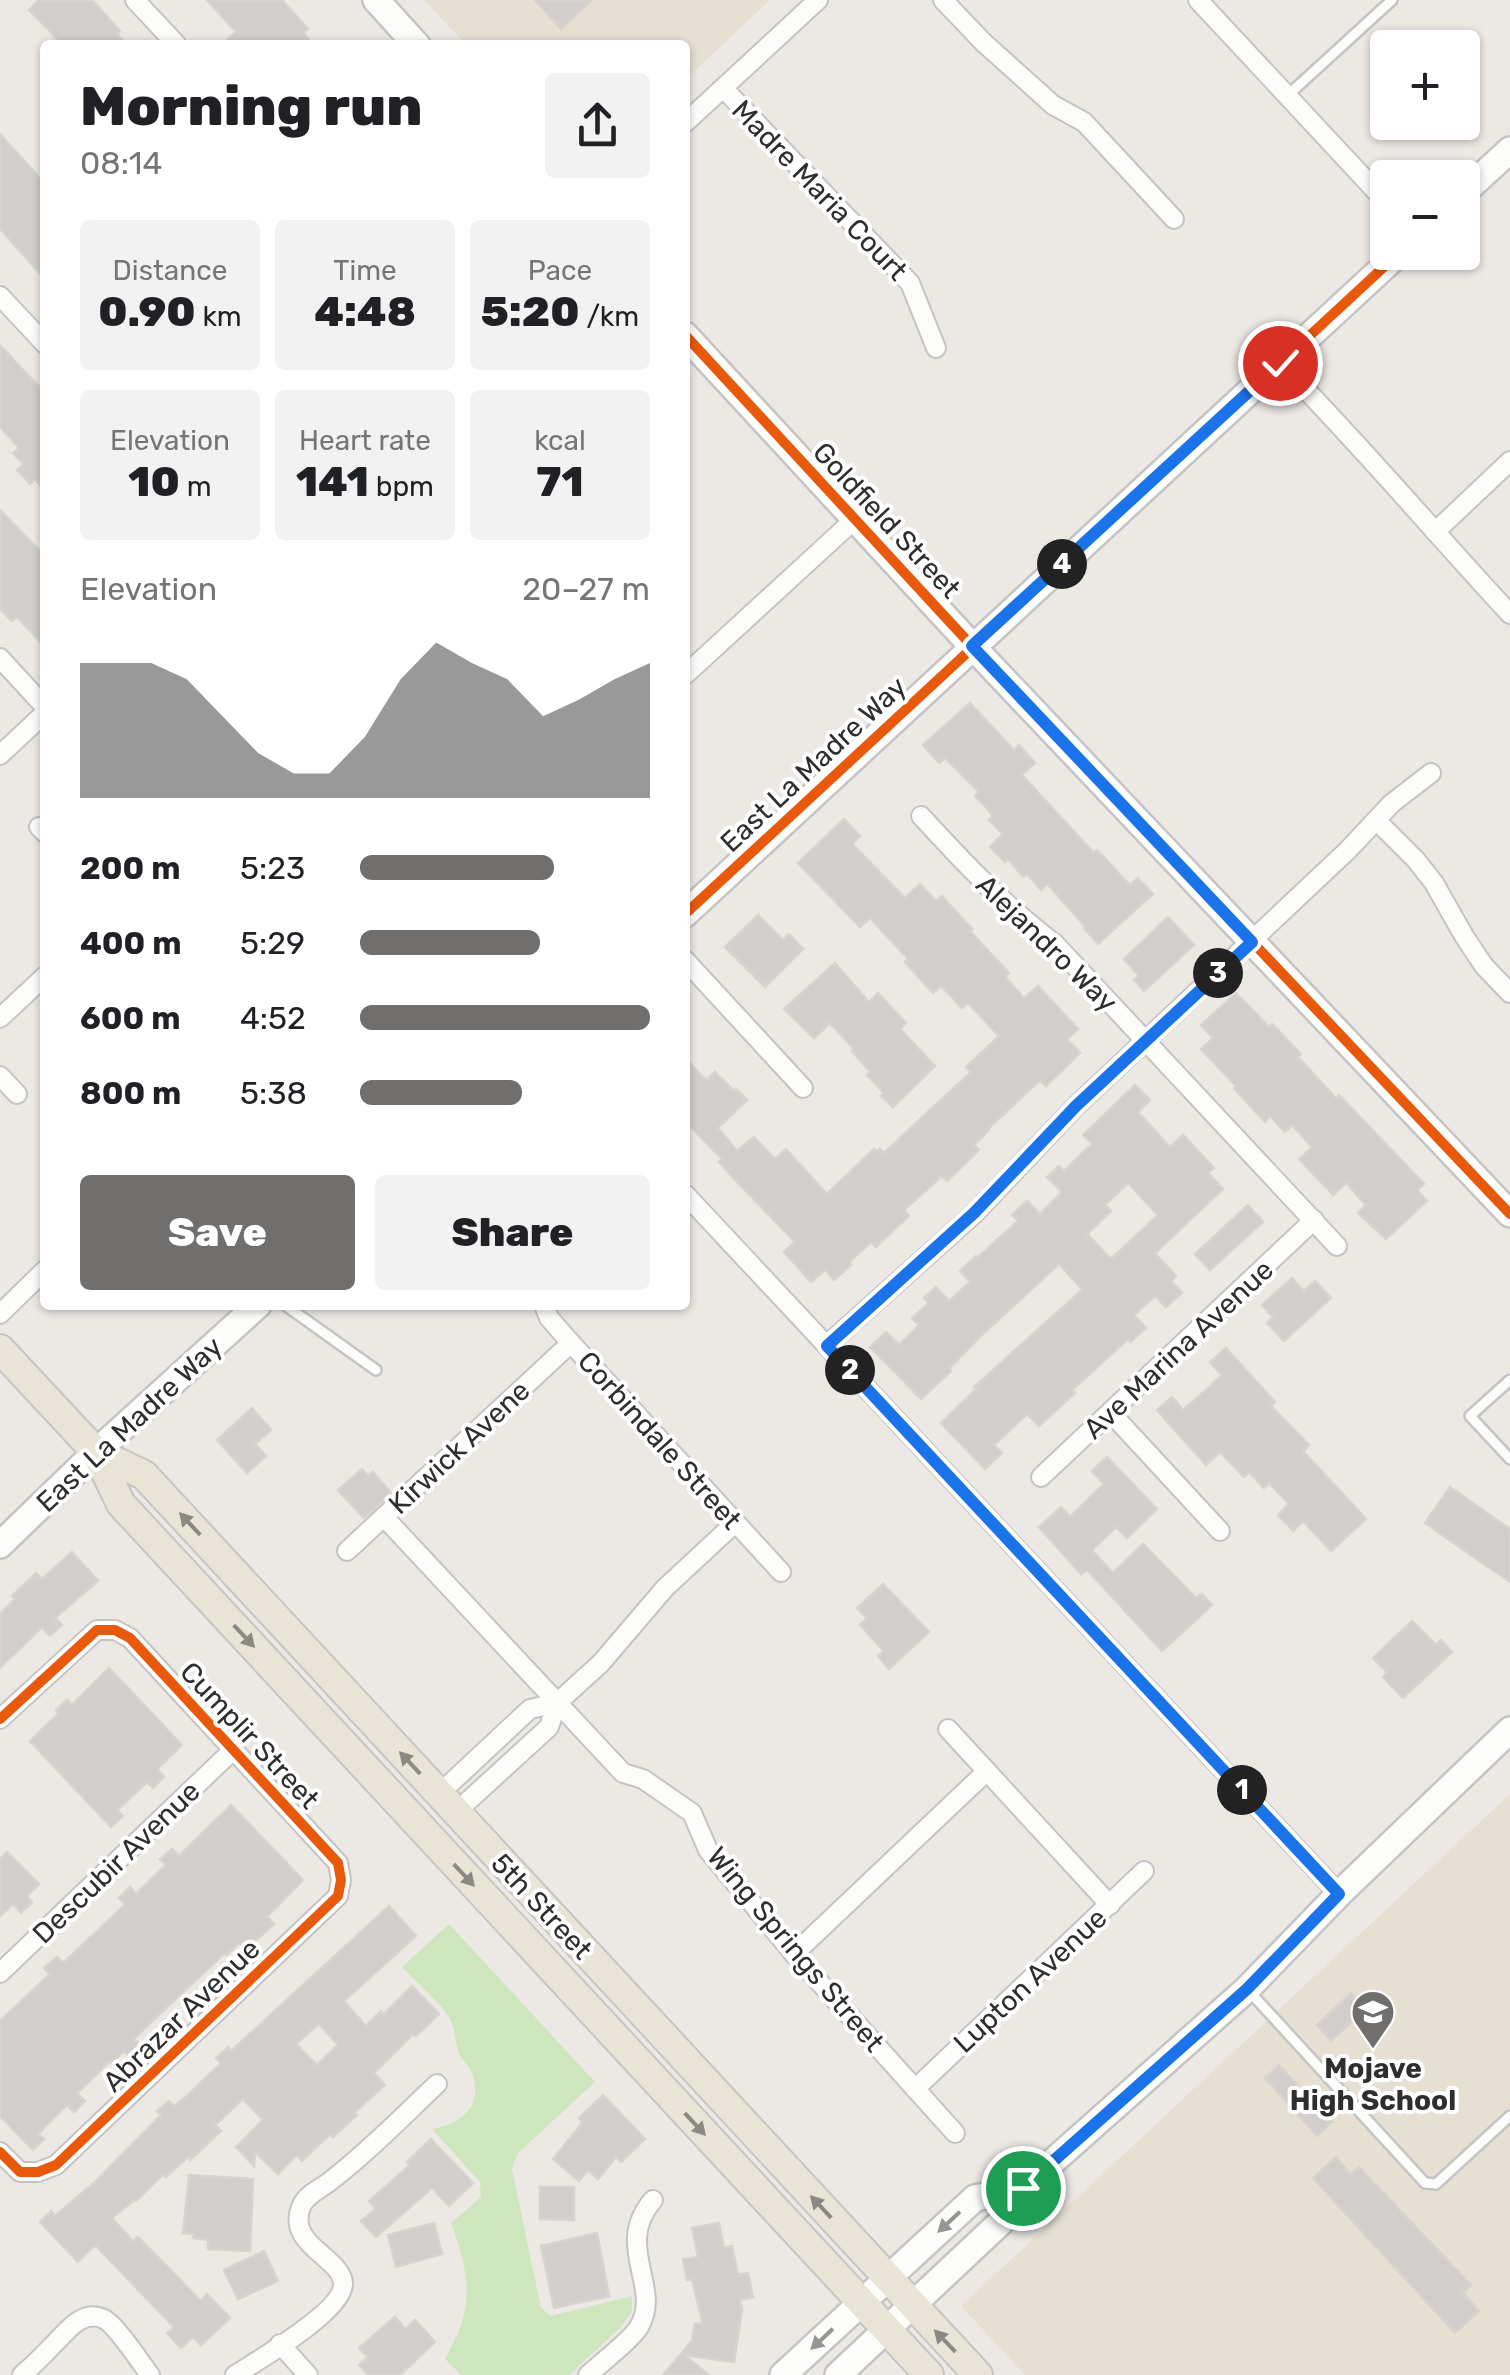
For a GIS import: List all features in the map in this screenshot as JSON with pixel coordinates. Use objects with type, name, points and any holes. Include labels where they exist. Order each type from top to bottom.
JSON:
[{"type":"main road","name":"5th Street","points":[[0,1349],[96,1452],[121,1504],[929,2375]]},
{"type":"main road","name":"5th Street","points":[[96,1452],[144,1475],[978,2375]]},
{"type":"street","points":[[135,0],[172,40]]},
{"type":"street","points":[[376,0],[412,40]]},
{"type":"street","points":[[690,118],[818,0]]},
{"type":"street","points":[[943,0],[1053,106],[1084,122],[1174,219]]},
{"type":"street","points":[[1198,0],[1370,185]]},
{"type":"street","name":"Madre Maria Court","points":[[723,88],[910,283],[936,348]]},
{"type":"street","points":[[1480,178],[1510,150]]},
{"type":"street","name":"East La Madre Way","points":[[690,909],[1381,270]]},
{"type":"street","points":[[0,296],[40,339]]},
{"type":"street","name":"Goldfield Street","points":[[690,340],[972,646],[1510,1214]]},
{"type":"street","points":[[1280,363],[1344,428],[1510,614]]},
{"type":"street","points":[[1435,532],[1510,461]]},
{"type":"street","points":[[690,670],[855,520]]},
{"type":"street","points":[[0,658],[40,704]]},
{"type":"street","points":[[0,755],[40,715]]},
{"type":"street","points":[[827,1346],[974,1213],[1076,1106],[1348,850],[1391,804],[1431,773]]},
{"type":"street","name":"Alejandro Way","points":[[922,816],[973,874],[1055,944],[1337,1246]]},
{"type":"street","points":[[1376,820],[1434,883],[1484,966],[1510,993]]},
{"type":"street","points":[[690,965],[803,1088]]},
{"type":"street","points":[[0,1018],[40,981]]},
{"type":"street","points":[[0,1076],[17,1094]]},
{"type":"street","points":[[690,1199],[1339,1894]]},
{"type":"street","name":"Ave Marina Avenue","points":[[1041,1477],[1314,1220]]},
{"type":"street","points":[[0,1314],[40,1275]]},
{"type":"street","name":"East La Madre Way","points":[[0,1544],[252,1310]]},
{"type":"street","name":"Corbindale Street","points":[[546,1310],[570,1343],[781,1572]]},
{"type":"street","name":"Kirwick Avene","points":[[347,1551],[570,1343]]},
{"type":"street","points":[[1110,1412],[1220,1531]]},
{"type":"street","name":"Wing Springs Street","points":[[384,1516],[623,1773],[642,1779],[692,1814],[708,1850],[794,1954],[955,2133]]},
{"type":"street","points":[[448,1803],[526,1748],[548,1727],[557,1703],[602,1663],[664,1588],[735,1523]]},
{"type":"street","name":"Cumplir Street","points":[[0,1719],[97,1630],[115,1630],[130,1638],[338,1863],[341,1880]]},
{"type":"street","points":[[448,1803],[530,1709],[557,1703]]},
{"type":"street","points":[[948,1729],[1110,1904]]},
{"type":"street","points":[[838,2375],[1002,2222],[1023,2188],[1247,1989],[1339,1894],[1510,1730]]},
{"type":"street","name":"Descubir Avenue","points":[[0,1974],[233,1750]]},
{"type":"street","points":[[794,1954],[987,1771]]},
{"type":"street","name":"Lupton Avenue","points":[[915,2088],[1144,1871]]},
{"type":"street","name":"Abrazar Avenue","points":[[0,2152],[20,2172],[38,2172],[56,2165],[338,1896],[341,1880]]},
{"type":"street","points":[[235,2375],[320,2318],[340,2293],[343,2283],[339,2273],[301,2230],[300,2208],[304,2200],[331,2181],[437,2084]]},
{"type":"street","points":[[783,2375],[975,2198],[1023,2188]]},
{"type":"street","points":[[588,2375],[638,2330],[648,2308],[636,2251],[637,2225],[652,2200]]},
{"type":"street","points":[[22,2375],[67,2329],[90,2317],[103,2318],[150,2375]]},
{"type":"street","points":[[280,2344],[308,2375]]},
{"type":"lane","points":[[1288,96],[1392,0]]},
{"type":"lane","points":[[291,1310],[376,1370]]},
{"type":"lane","points":[[1510,1380],[1470,1416],[1510,1459]]},
{"type":"lane","points":[[509,1729],[526,1748]]},
{"type":"lane","points":[[1247,1989],[1426,2183],[1436,2184],[1510,2116]]},
{"type":"shaded area","points":[[424,0],[770,0],[690,75],[690,40],[461,40]]},
{"type":"shaded area","name":"Mojave High School","points":[[1510,1794],[1510,2375],[1025,2375],[961,2306]]},
{"type":"green space","points":[[449,1924],[595,2082],[518,2153],[512,2169],[541,2308],[551,2316],[632,2296],[632,2312],[621,2327],[569,2375],[461,2375],[445,2359],[461,2323],[467,2292],[463,2260],[451,2223],[481,2197],[480,2182],[432,2129],[453,2122],[469,2110],[474,2081],[460,2056],[450,2019],[402,1967]]},
{"type":"building","points":[[39,0],[92,0],[120,31],[117,34],[122,40],[58,40],[29,10]]},
{"type":"building","points":[[207,0],[282,0],[308,29],[303,33],[309,40],[227,40],[236,32]]},
{"type":"building","points":[[535,0],[592,0],[561,29]]},
{"type":"building","points":[[0,134],[40,178],[40,273],[0,229]]},
{"type":"building","points":[[0,345],[40,388],[40,485],[35,479],[30,484],[17,470],[24,464],[13,453],[19,448],[0,427]]},
{"type":"building","points":[[0,510],[40,551],[40,642],[17,617],[12,621],[0,609]]},
{"type":"building","points":[[970,703],[1014,750],[1019,745],[1035,763],[1022,775],[1094,853],[1097,850],[1130,885],[1138,878],[1153,894],[1098,944],[1047,884],[1041,890],[1027,874],[1023,877],[1008,859],[1005,862],[990,847],[1003,834],[989,820],[993,815],[975,796],[979,792],[945,758],[939,763],[923,745]]},
{"type":"building","points":[[844,819],[860,836],[852,844],[905,898],[920,884],[936,901],[942,896],[1009,973],[1005,977],[1024,998],[1038,986],[1078,1029],[1067,1039],[1080,1053],[1046,1086],[1040,1080],[988,1129],[974,1145],[979,1150],[947,1181],[942,1176],[904,1210],[909,1216],[876,1247],[871,1242],[834,1280],[825,1270],[811,1282],[784,1252],[795,1242],[690,1126],[690,1063],[706,1080],[715,1072],[747,1100],[718,1128],[737,1151],[754,1137],[775,1159],[786,1149],[827,1194],[874,1149],[884,1153],[971,1072],[966,1067],[999,1036],[968,1003],[962,1008],[941,986],[933,993],[870,918],[860,927],[798,863]]},
{"type":"building","points":[[758,915],[783,940],[789,934],[803,949],[765,987],[725,947]]},
{"type":"building","points":[[1168,917],[1194,945],[1144,991],[1134,980],[1139,976],[1124,959]]},
{"type":"building","points":[[835,963],[869,1002],[878,993],[906,1023],[900,1029],[935,1066],[893,1107],[881,1096],[884,1093],[867,1075],[870,1072],[854,1049],[830,1023],[814,1038],[784,1009]]},
{"type":"building","points":[[1236,993],[1269,1027],[1272,1024],[1336,1098],[1339,1095],[1424,1184],[1417,1190],[1427,1201],[1386,1239],[1358,1213],[1366,1205],[1346,1183],[1333,1195],[1299,1159],[1312,1147],[1292,1125],[1285,1132],[1270,1116],[1265,1122],[1201,1049],[1213,1038],[1201,1025]]},
{"type":"building","points":[[1135,1085],[1150,1100],[1138,1112],[1170,1147],[1183,1135],[1214,1168],[1208,1173],[1223,1189],[1155,1253],[1176,1276],[1171,1281],[1182,1293],[1166,1307],[1155,1296],[1134,1315],[1146,1328],[1130,1342],[1128,1339],[1072,1390],[1075,1393],[1039,1426],[1027,1414],[994,1445],[1002,1453],[985,1469],[941,1423],[974,1387],[1082,1290],[1059,1264],[982,1335],[921,1399],[870,1347],[886,1332],[899,1345],[919,1325],[912,1318],[929,1303],[924,1298],[936,1287],[949,1301],[970,1282],[960,1271],[1018,1221],[1012,1215],[1027,1201],[1040,1214],[1062,1192],[1047,1177],[1059,1166],[1064,1171],[1092,1144],[1083,1135]],"holes":[[[1128,1183],[1158,1215],[1111,1259],[1087,1234],[1111,1211],[1105,1205]]]},
{"type":"building","points":[[1248,1205],[1263,1222],[1210,1270],[1195,1254]]},
{"type":"building","points":[[1292,1278],[1304,1291],[1315,1281],[1331,1298],[1284,1341],[1267,1323],[1273,1317],[1262,1305]]},
{"type":"building","points":[[1226,1348],[1275,1402],[1271,1406],[1309,1445],[1303,1451],[1366,1519],[1331,1551],[1303,1521],[1293,1531],[1278,1515],[1289,1504],[1269,1483],[1264,1488],[1249,1472],[1244,1477],[1220,1452],[1206,1465],[1157,1410],[1172,1397],[1183,1410],[1207,1389],[1222,1375],[1210,1362]]},
{"type":"building","points":[[252,1408],[271,1430],[255,1444],[266,1456],[247,1473],[217,1440]]},
{"type":"building","points":[[1107,1457],[1157,1509],[1127,1538],[1116,1527],[1092,1550],[1113,1573],[1143,1544],[1196,1598],[1202,1594],[1212,1605],[1162,1651],[1087,1570],[1081,1574],[1039,1527],[1061,1507],[1070,1517],[1104,1484],[1092,1471]]},
{"type":"building","points":[[362,1469],[368,1476],[373,1472],[391,1493],[364,1518],[338,1490]]},
{"type":"building","points":[[1450,1487],[1510,1529],[1510,1582],[1425,1523]]},
{"type":"building","points":[[72,1552],[98,1581],[55,1618],[62,1625],[50,1636],[42,1627],[0,1668],[0,1614],[36,1573],[42,1579]]},
{"type":"building","points":[[883,1584],[929,1632],[889,1669],[878,1656],[884,1651],[860,1625],[867,1618],[857,1608]]},
{"type":"building","points":[[1412,1621],[1436,1645],[1441,1640],[1452,1652],[1403,1698],[1383,1677],[1387,1673],[1373,1658]]},
{"type":"building","points":[[109,1668],[182,1745],[157,1769],[164,1777],[153,1788],[147,1782],[117,1810],[123,1816],[111,1827],[30,1741],[59,1713],[56,1710],[67,1700],[72,1705]]},
{"type":"building","points":[[231,1805],[303,1880],[267,1917],[274,1924],[246,1950],[239,1943],[225,1953],[167,2007],[134,2039],[142,2047],[131,2058],[124,2051],[110,2061],[77,2093],[85,2101],[74,2112],[67,2105],[38,2134],[44,2139],[33,2150],[0,2116],[0,2021],[50,1974],[44,1968],[57,1957],[63,1963],[125,1905],[119,1898],[130,1887],[136,1894],[166,1865],[160,1859],[172,1849],[179,1856]]},
{"type":"building","points":[[7,1852],[39,1884],[27,1896],[32,1902],[21,1913],[13,1904],[0,1916],[0,1859]]},
{"type":"building","points":[[389,1906],[416,1936],[344,2001],[366,2026],[412,1986],[439,2014],[374,2073],[385,2085],[355,2112],[357,2115],[302,2161],[297,2155],[278,2174],[255,2152],[254,2166],[236,2147],[263,2120],[243,2099],[215,2125],[221,2131],[190,2160],[190,2155],[112,2218],[133,2241],[138,2237],[201,2301],[207,2294],[230,2318],[201,2345],[193,2337],[181,2348],[167,2333],[174,2327],[95,2245],[78,2262],[40,2222],[51,2211],[55,2216],[95,2182],[161,2115],[157,2111],[169,2101],[174,2106],[188,2095],[221,2063],[216,2058],[228,2047],[231,2051]],"holes":[[[319,2024],[338,2045],[317,2065],[296,2044]]]},
{"type":"building","points":[[1351,1993],[1366,2009],[1331,2041],[1317,2025]]},
{"type":"building","points":[[1279,2065],[1332,2122],[1317,2136],[1265,2078]]},
{"type":"building","points":[[603,2095],[645,2139],[621,2162],[616,2157],[598,2179],[588,2170],[579,2181],[553,2159],[583,2122],[579,2118]]},
{"type":"building","points":[[431,2139],[473,2183],[449,2206],[432,2188],[376,2237],[361,2221],[376,2209],[369,2201],[410,2165],[407,2162]]},
{"type":"building","points":[[1336,2157],[1351,2175],[1359,2167],[1471,2285],[1463,2293],[1479,2311],[1455,2333],[1313,2178]]},
{"type":"building","points":[[189,2175],[253,2179],[250,2251],[208,2249],[208,2240],[183,2233]]},
{"type":"building","points":[[540,2187],[574,2187],[574,2220],[540,2219]]},
{"type":"building","points":[[434,2223],[442,2254],[396,2267],[388,2235]]},
{"type":"building","points":[[719,2223],[724,2248],[732,2246],[738,2275],[748,2273],[753,2297],[740,2300],[734,2362],[684,2355],[709,2375],[663,2375],[692,2341],[695,2323],[703,2325],[683,2259],[698,2257],[692,2228]]},
{"type":"building","points":[[597,2233],[609,2296],[554,2308],[541,2246]]},
{"type":"building","points":[[264,2251],[278,2281],[238,2299],[224,2270]]},
{"type":"building","points":[[395,2317],[406,2329],[415,2320],[435,2342],[400,2375],[368,2375],[359,2365],[368,2357],[359,2348]]},
{"type":"cycle path","points":[[690,909],[1381,270]]},
{"type":"cycle path","points":[[690,340],[972,646],[1510,1214]]},
{"type":"cycle path","points":[[0,1719],[97,1630],[115,1630],[130,1638],[338,1863],[341,1880],[338,1896],[56,2165],[38,2172],[20,2172],[0,2152]]},
{"type":"place","name":"Mojave High School","points":[[1373,2050]]},
{"type":"route","points":[[1023,2188],[1247,1989],[1339,1894],[827,1346],[974,1213],[1076,1106],[1252,942],[972,646],[1280,363]]}]
